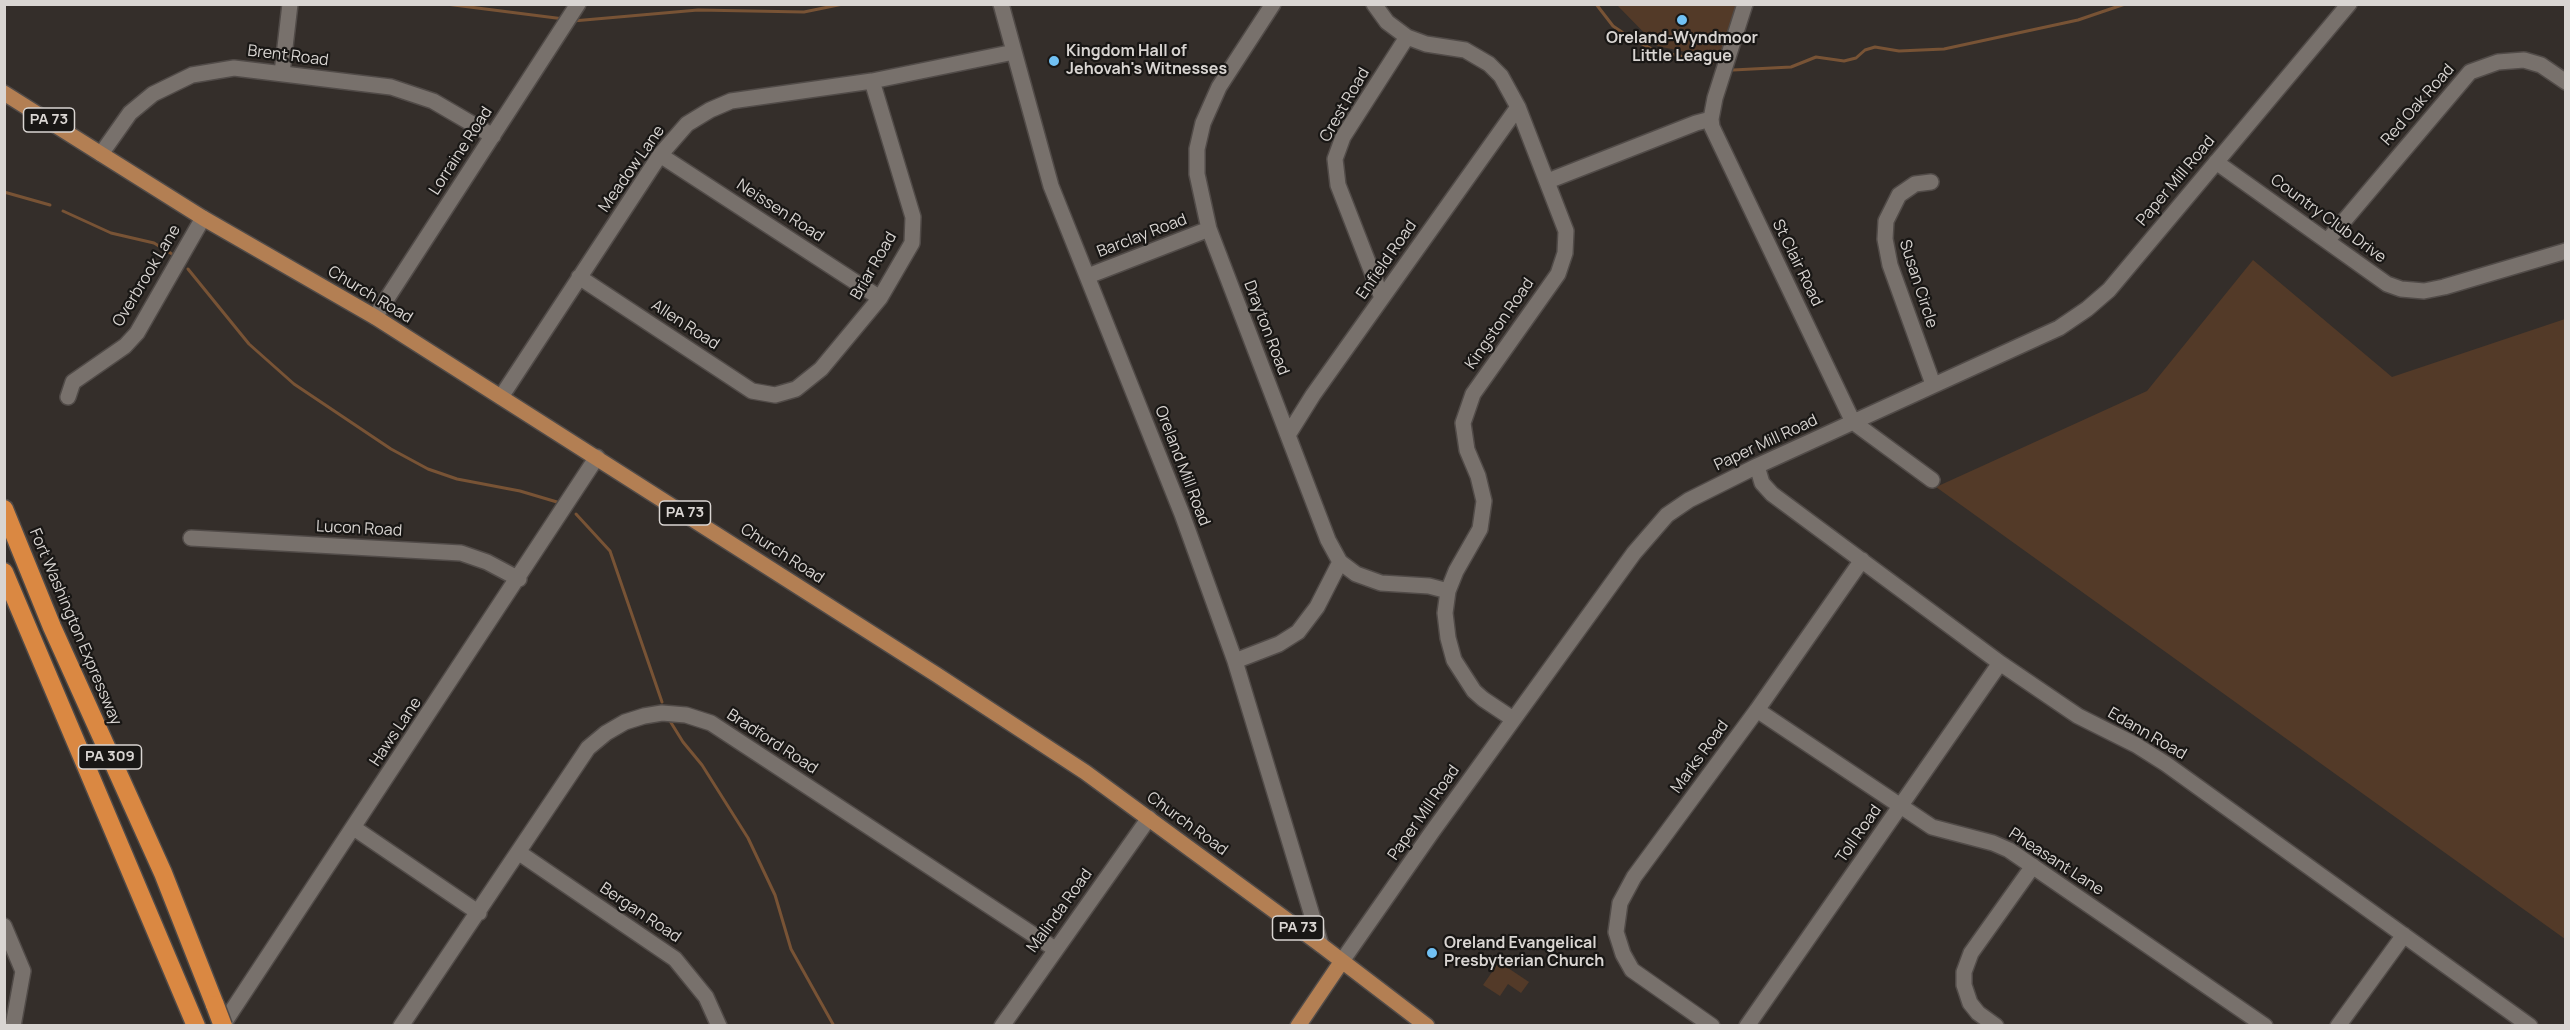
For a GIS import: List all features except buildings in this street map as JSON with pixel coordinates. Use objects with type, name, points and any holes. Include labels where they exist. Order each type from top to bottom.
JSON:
[{"type":"highway","name":"Fort Washington Expressway","points":[[4,509],[52,627],[163,873],[223,1026]]},
{"type":"highway","name":"PA 309","points":[[4,572],[193,1019]]},
{"type":"main road","name":"Church Road","points":[[4,93],[91,146],[97,152]]},
{"type":"main road","name":"Church Road","points":[[4,102],[97,152],[203,218],[375,317],[938,675],[1149,818],[1427,1026]]},
{"type":"main road","name":"Paper Mill Road","points":[[1298,1026],[1342,961]]},
{"type":"street","points":[[282,73],[290,4]]},
{"type":"street","name":"Oreland Mill Road","points":[[1001,4],[1051,186],[1182,514],[1234,661],[1321,945]]},
{"type":"street","name":"Drayton Road","points":[[1273,4],[1219,87],[1203,123],[1197,149],[1197,174],[1209,229],[1328,540],[1340,562]]},
{"type":"street","name":"Kingston Road","points":[[1374,4],[1387,22],[1407,37],[1426,44],[1456,47],[1482,59],[1502,76],[1518,107],[1566,231],[1564,260],[1558,274],[1473,394],[1463,423],[1464,438],[1480,483],[1483,509],[1480,529],[1456,571],[1448,591],[1446,626],[1454,660],[1462,675],[1479,695],[1513,719]]},
{"type":"street","points":[[1548,181],[1711,119],[1714,98],[1745,4]]},
{"type":"street","name":"Paper Mill Road","points":[[1342,961],[1513,719],[1656,526],[1683,503],[1933,384],[2059,328],[2087,309],[2109,290],[2349,4]]},
{"type":"street","name":"Lorraine Road","points":[[375,317],[578,6]]},
{"type":"street","name":"Crest Road","points":[[1382,298],[1338,184],[1335,159],[1344,137],[1407,37]]},
{"type":"street","name":"Meadow Lane","points":[[501,397],[660,155],[687,124],[731,101],[872,81],[1014,52]]},
{"type":"street","name":"Red Oak Road","points":[[2327,241],[2470,72],[2498,62],[2524,60],[2541,65],[2565,82]]},
{"type":"street","name":"Brent Road","points":[[97,152],[130,113],[153,94],[173,82],[192,75],[234,68],[391,87],[433,101],[493,136]]},
{"type":"street","name":"Briar Road","points":[[775,394],[796,388],[822,369],[880,298],[912,243],[913,217],[872,81]]},
{"type":"street","name":"Enfield Road","points":[[1288,435],[1313,395],[1518,107]]},
{"type":"street","name":"St Clair Road","points":[[1711,119],[1716,137],[1853,422]]},
{"type":"street","name":"Neissen Road","points":[[660,155],[880,298]]},
{"type":"street","name":"Country Club Drive","points":[[2216,162],[2387,284],[2407,291],[2424,291],[2565,251]]},
{"type":"street","name":"Susan Circle","points":[[1931,182],[1916,184],[1899,195],[1886,221],[1885,239],[1890,265],[1933,384]]},
{"type":"street","name":"Overbrook Lane","points":[[68,397],[73,382],[125,346],[137,333],[203,218]]},
{"type":"street","name":"Barclay Road","points":[[1088,276],[1209,229]]},
{"type":"street","name":"Allen Road","points":[[579,278],[752,391],[775,394]]},
{"type":"street","points":[[1853,422],[1932,480]]},
{"type":"street","name":"Haws Lane","points":[[223,1026],[519,579],[597,457]]},
{"type":"street","name":"Edann Road","points":[[1757,466],[1762,483],[1772,494],[2000,663],[2078,716],[2166,764],[2530,1026]]},
{"type":"street","name":"Lucon Road","points":[[191,538],[461,553],[488,562],[519,579]]},
{"type":"street","name":"Marks Road","points":[[1712,1026],[1632,970],[1623,954],[1616,932],[1620,903],[1634,877],[1757,710],[1862,560]]},
{"type":"street","points":[[1234,661],[1279,644],[1298,632],[1317,607],[1340,562],[1356,574],[1381,584],[1429,586],[1448,591]]},
{"type":"street","name":"Toll Road","points":[[1747,1026],[2000,663]]},
{"type":"street","name":"Pheasant Lane","points":[[1757,710],[1932,827],[1993,843],[2009,850],[2265,1026]]},
{"type":"street","name":"Bradford Road","points":[[401,1026],[588,748],[606,733],[625,722],[662,713],[686,715],[711,723],[1054,949]]},
{"type":"street","name":"Malinda Road","points":[[1002,1026],[1054,949],[1149,818]]},
{"type":"street","points":[[354,828],[478,913]]},
{"type":"street","name":"Bergan Road","points":[[518,852],[675,959],[706,997],[719,1026]]},
{"type":"street","points":[[1996,1026],[1978,1013],[1971,1003],[1964,985],[1964,972],[1971,953],[2033,866]]},
{"type":"street","points":[[4,926],[23,971],[13,1026]]},
{"type":"street","points":[[2338,1026],[2404,935]]},
{"type":"shaded area","points":[[1617,5],[1739,5],[1719,59],[1657,46]]},
{"type":"shaded area","points":[[2253,260],[2392,377],[2565,319],[2565,939],[1936,487],[2147,391]]},
{"type":"shaded area","points":[[1499,962],[1529,982],[1521,993],[1508,984],[1500,996],[1483,985]]},
{"type":"waterway","points":[[446,4],[564,19]]},
{"type":"waterway","points":[[573,21],[698,10],[804,12],[843,4]]},
{"type":"waterway","points":[[1596,4],[1613,26],[1635,41],[1657,51],[1712,63]]},
{"type":"waterway","points":[[1733,70],[1791,67],[1816,57],[1844,61],[1856,58],[1865,50],[1875,47],[1899,51],[1944,49],[2078,20],[2125,4]]},
{"type":"waterway","points":[[4,192],[50,205]]},
{"type":"waterway","points":[[63,211],[111,233],[154,243],[172,254]]},
{"type":"waterway","points":[[188,269],[249,344],[294,384],[391,449],[428,469],[457,479],[520,491],[557,502]]},
{"type":"waterway","points":[[576,514],[610,551],[662,702]]},
{"type":"waterway","points":[[670,721],[683,742],[702,765],[748,838],[775,895],[791,949],[834,1026]]},
{"type":"place","name":"Oreland-Wyndmoor Little League","points":[[1682,20]]},
{"type":"place","name":"Kingdom Hall of Jehovah's Witnesses","points":[[1054,61]]},
{"type":"place","name":"Oreland Evangelical Presbyterian Church","points":[[1432,953]]}]
